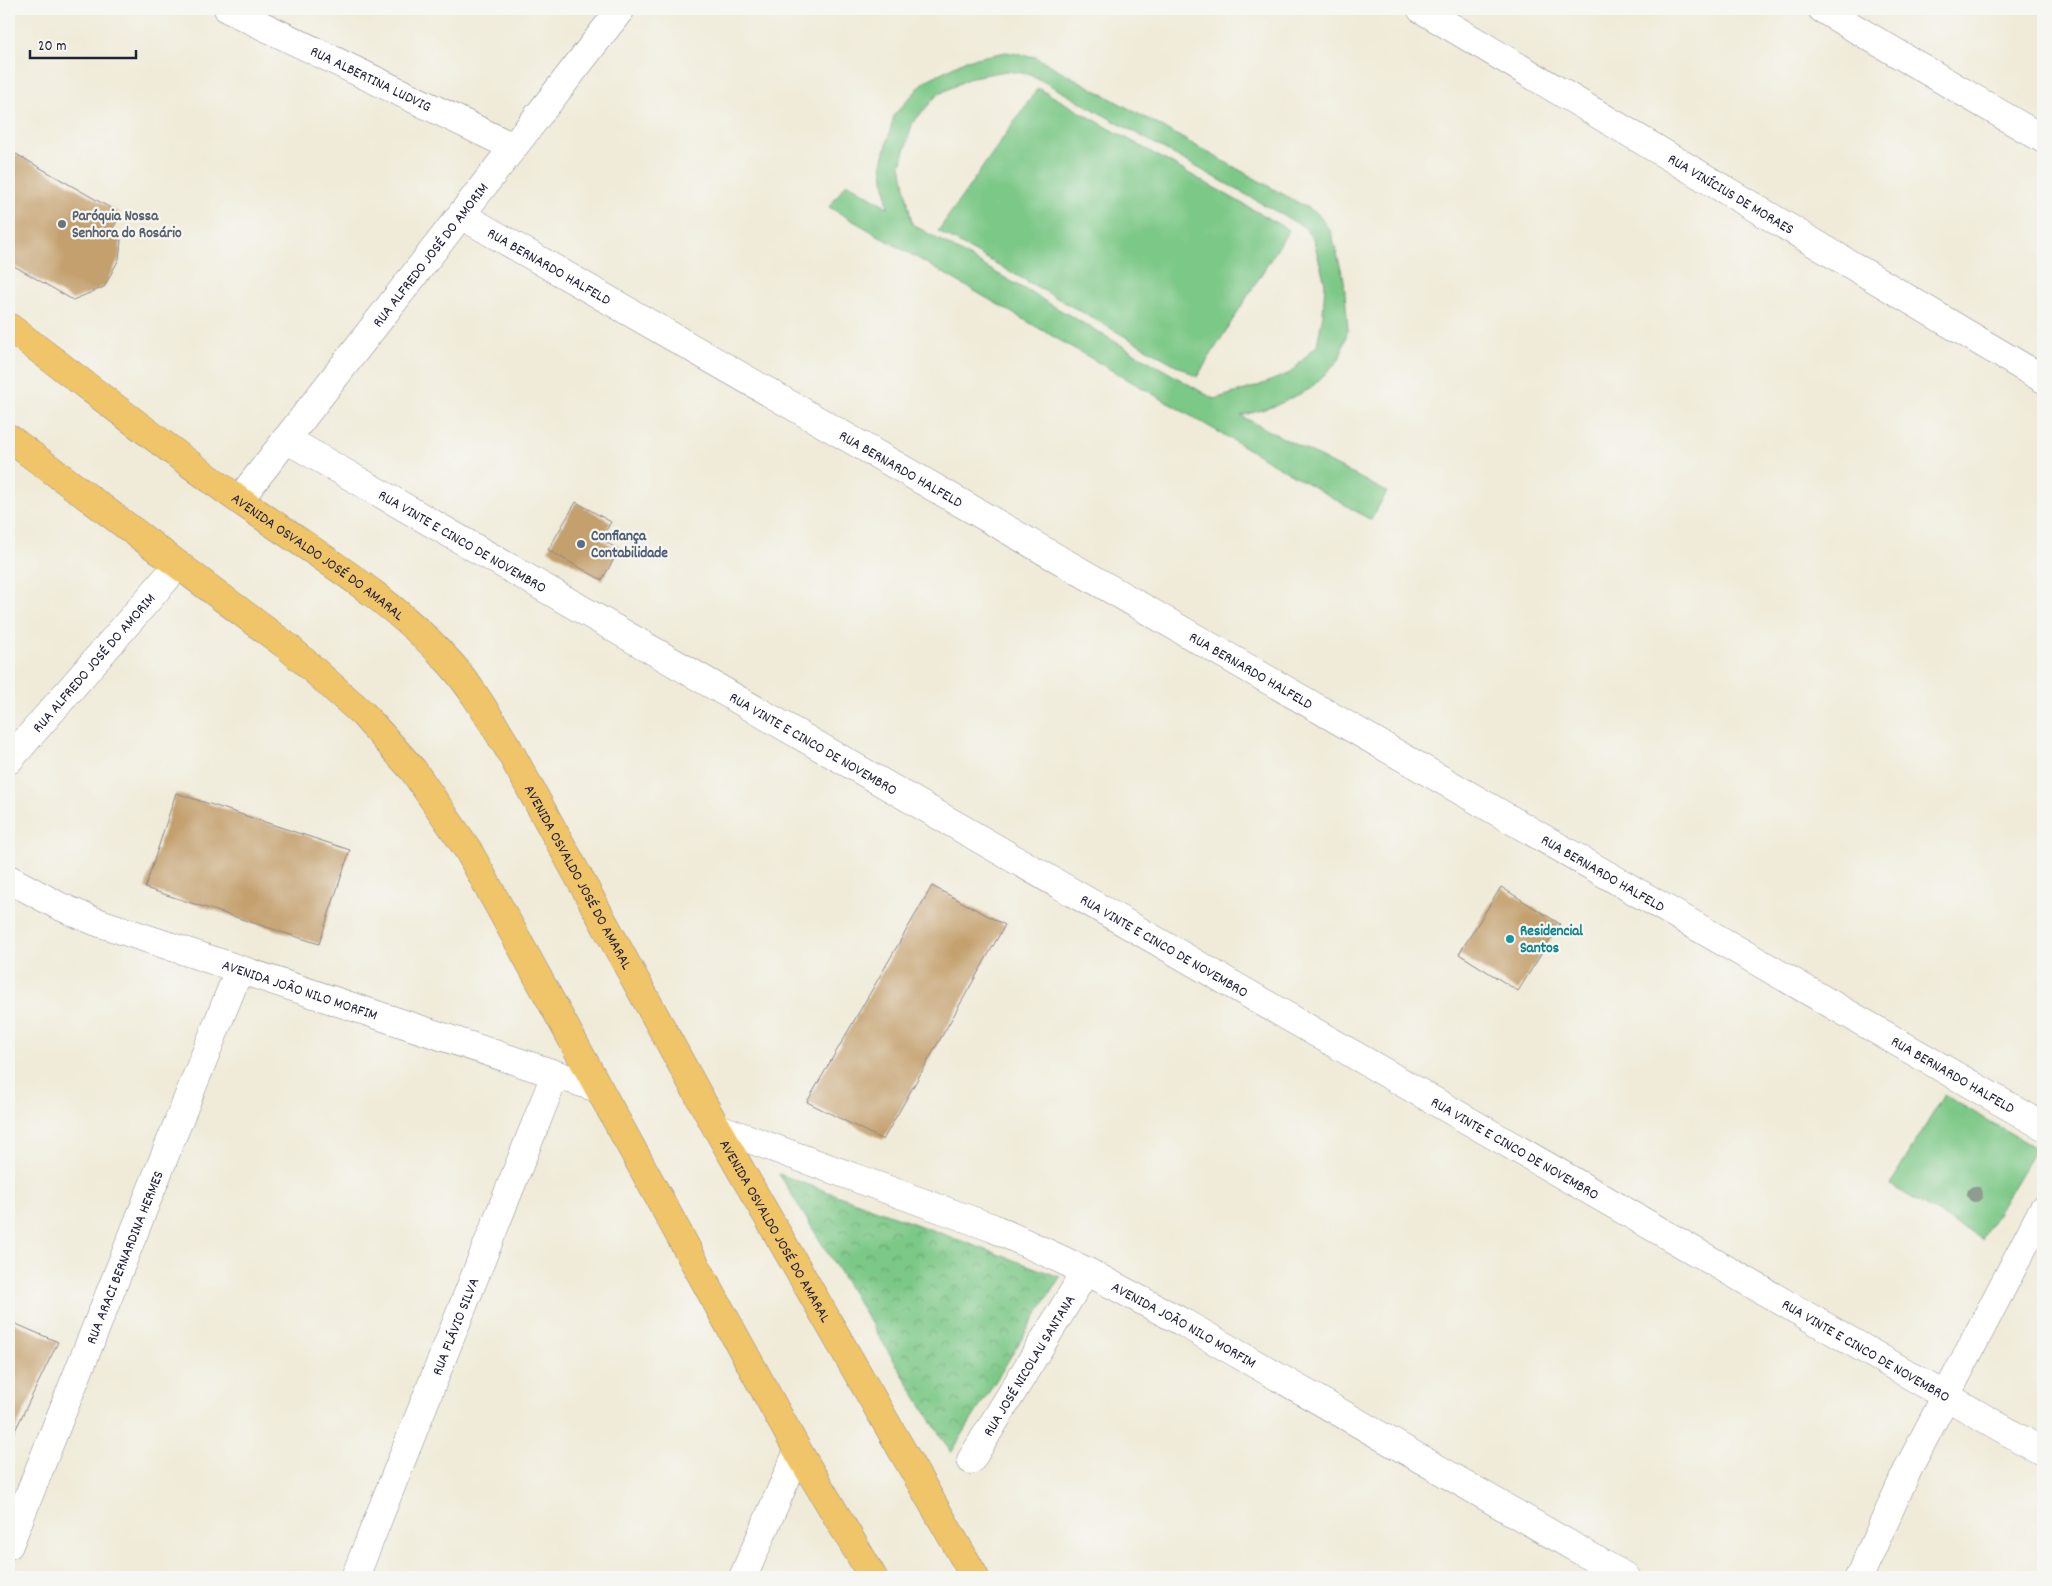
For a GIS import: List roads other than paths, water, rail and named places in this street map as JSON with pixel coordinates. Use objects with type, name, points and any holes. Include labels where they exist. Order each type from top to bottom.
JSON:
[{"type":"main road","name":"AVENIDA OSVALDO JOSÉ DO AMARAL","points":[[9,327],[239,500],[372,593],[416,629],[451,664],[480,702],[508,748],[716,1127],[975,1577]]},
{"type":"main road","points":[[9,438],[288,647],[363,714],[413,770],[468,850],[798,1452],[873,1577]]},
{"type":"street","name":"RUA ALBERTINA LUDVIG","points":[[228,9],[513,148]]},
{"type":"street","name":"RUA ALFREDO JOSÉ DO AMORIM","points":[[239,500],[622,9]]},
{"type":"street","name":"RUA VINÍCIUS DE MORAES","points":[[1420,9],[2043,379]]},
{"type":"street","points":[[1822,9],[2043,139]]},
{"type":"street","name":"RUA BERNARDO HALFELD","points":[[460,215],[2043,1126]]},
{"type":"street","name":"RUA VINTE E CINCO DE NOVEMBRO","points":[[286,439],[2043,1452]]},
{"type":"street","name":"RUA ALFREDO JOSÉ DO AMORIM","points":[[9,760],[178,565]]},
{"type":"street","name":"AVENIDA JOÃO NILO MORFIM","points":[[9,879],[59,906],[94,921],[597,1088]]},
{"type":"street","name":"RUA ARACI BERNARDINA HERMES","points":[[9,1545],[239,970]]},
{"type":"street","name":"RUA FLÁVIO SILVA","points":[[355,1577],[555,1074]]},
{"type":"street","name":"AVENIDA JOÃO NILO MORFIM","points":[[716,1127],[993,1228],[1086,1271],[1192,1328],[1626,1577]]},
{"type":"street","points":[[1858,1577],[1909,1468],[2043,1209]]},
{"type":"street","name":"RUA JOSÉ NICOLAU SANTANA","points":[[971,1460],[1086,1271]]},
{"type":"street","points":[[743,1577],[798,1452]]},
{"type":"place","name":"Paróquia Nossa Senhora do Rosário","points":[[62,224]]},
{"type":"place","name":"Confiança Contabilidade","points":[[581,544]]},
{"type":"place","name":"Residencial Santos","points":[[1510,939]]}]
